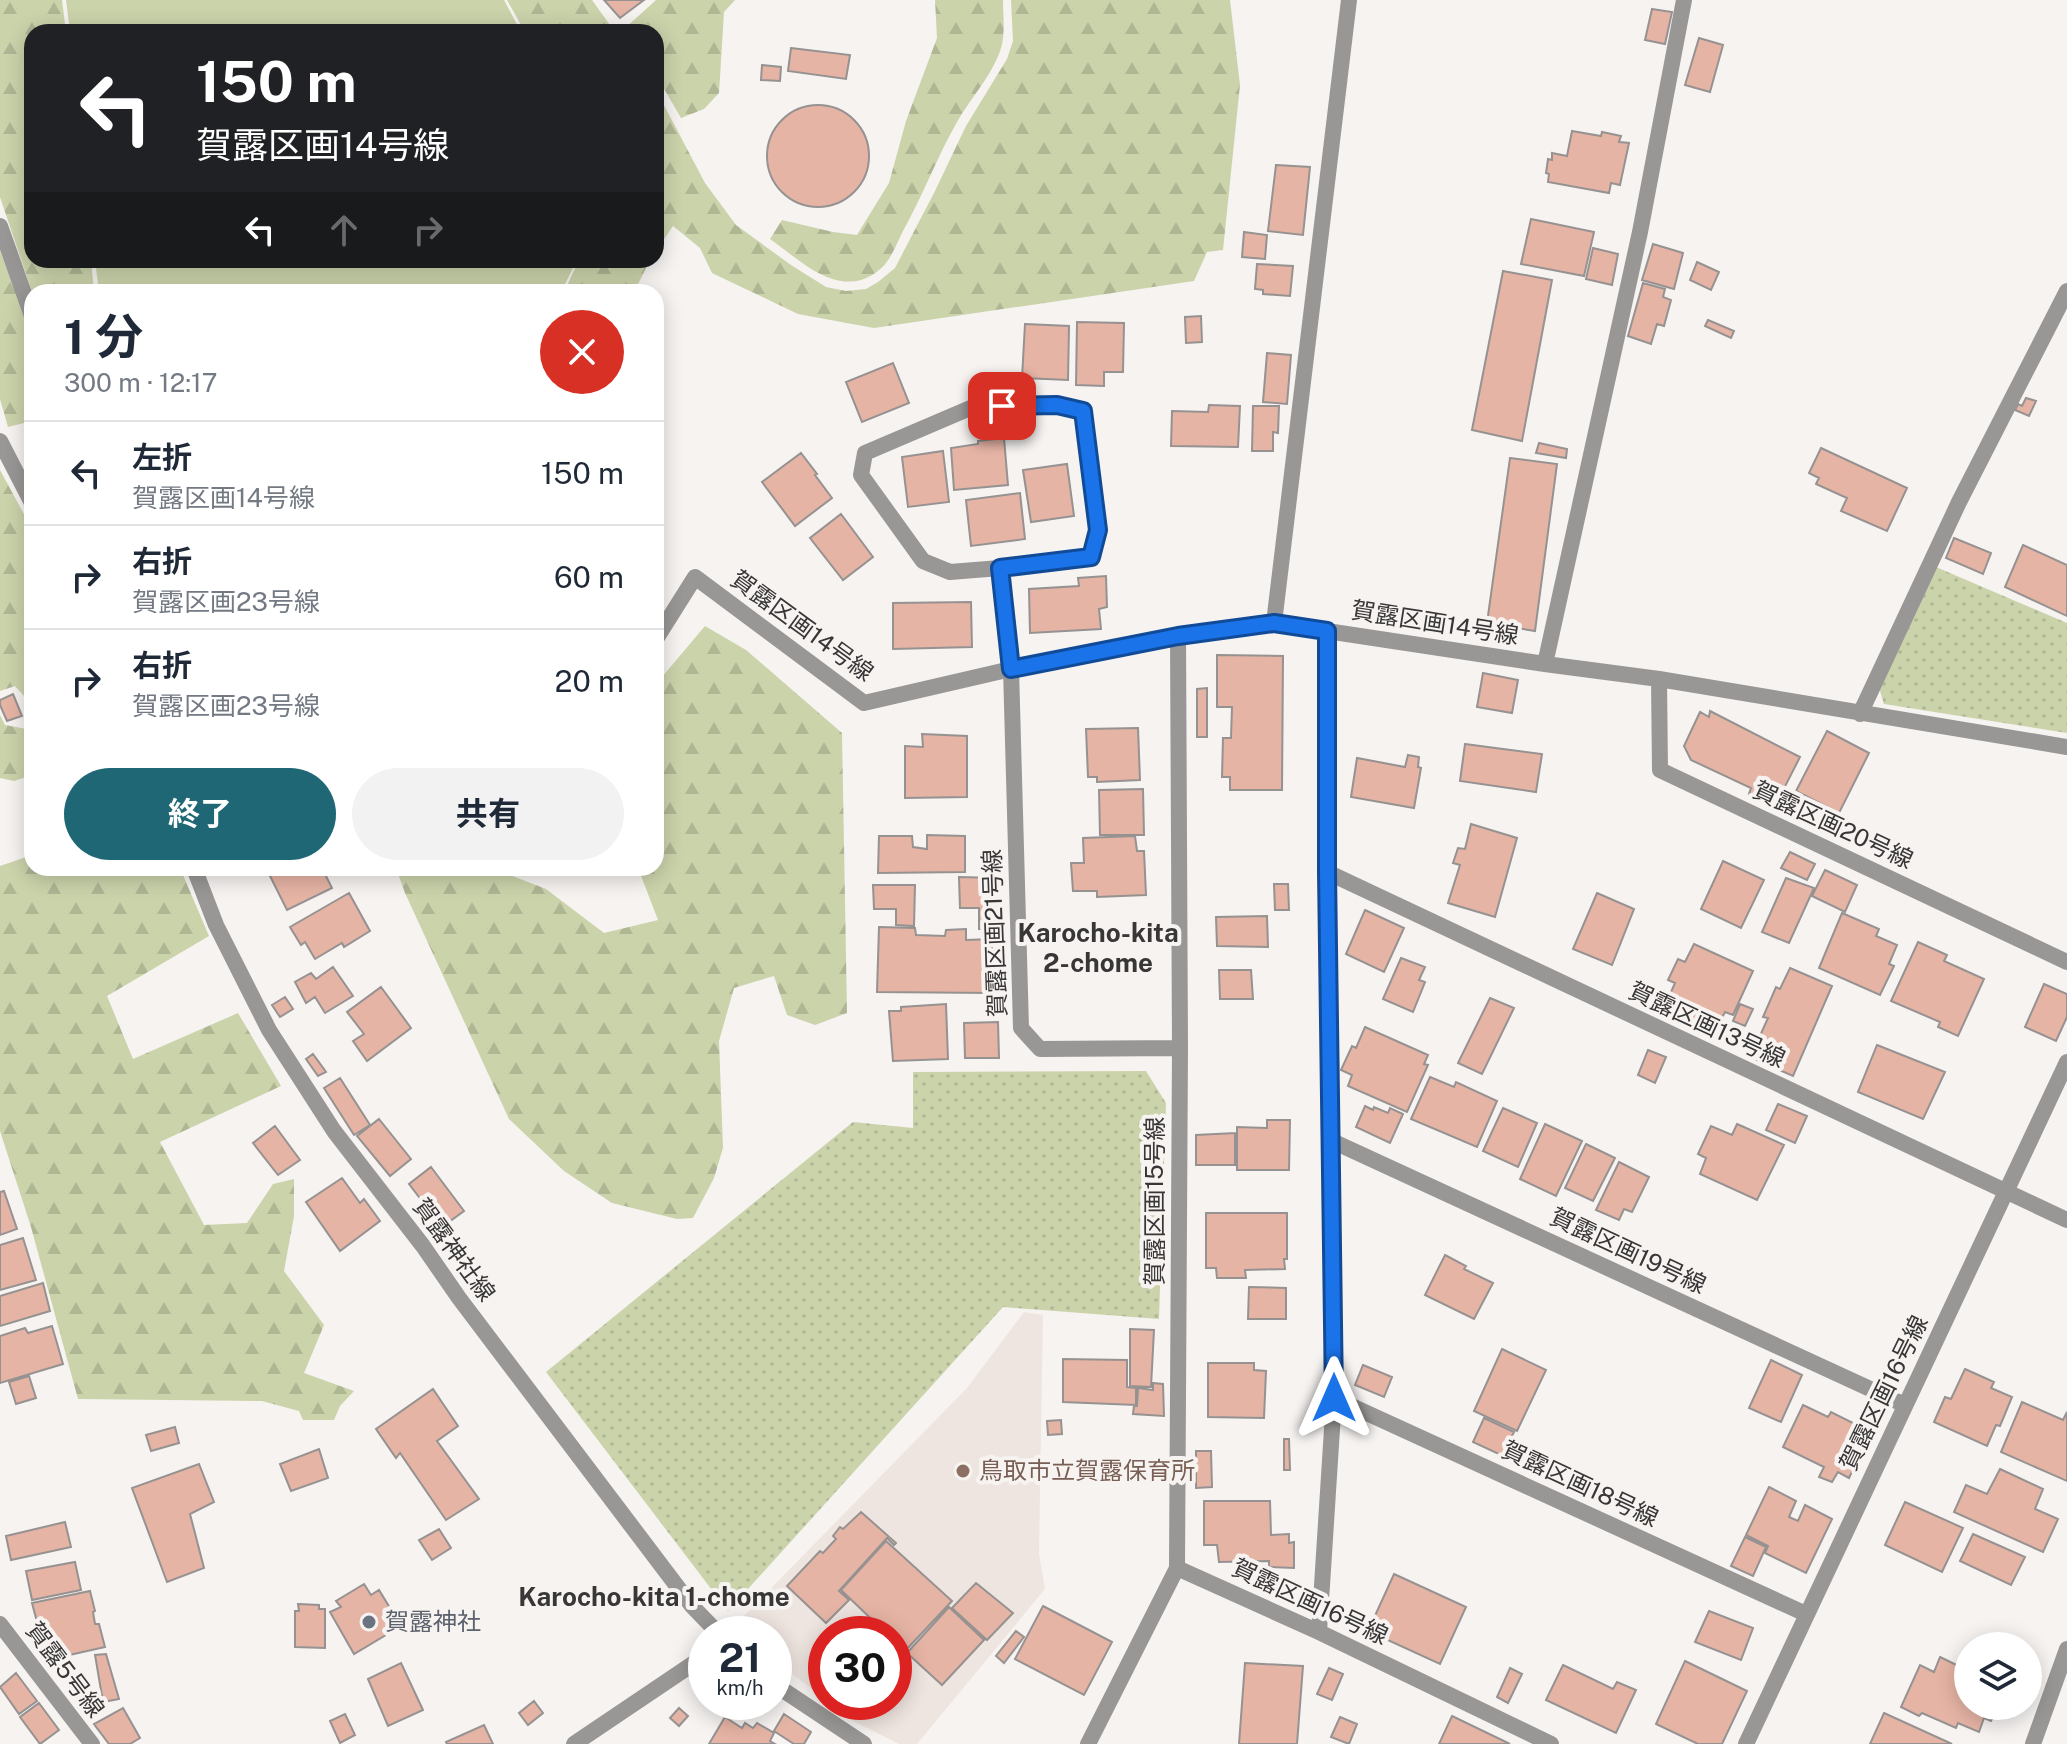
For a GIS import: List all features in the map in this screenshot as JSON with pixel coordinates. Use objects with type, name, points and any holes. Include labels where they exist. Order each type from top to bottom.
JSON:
[{"type":"street","points":[[1274,623],[1349,0]]},
{"type":"street","points":[[1545,664],[1640,232],[1684,0]]},
{"type":"street","points":[[0,226],[24,294]]},
{"type":"street","points":[[1860,714],[1959,502],[2067,291]]},
{"type":"street","points":[[1057,405],[1083,411],[1098,530],[1091,557],[1000,568],[950,572],[923,561],[861,475],[865,453],[975,406],[1057,405]]},
{"type":"street","points":[[0,441],[24,488]]},
{"type":"street","name":"賀露区画21号線","points":[[1000,568],[1011,669],[1021,1028],[1040,1049],[1180,1048]]},
{"type":"street","name":"賀露区画14号線","points":[[664,626],[695,577],[864,703],[1011,669],[1178,636],[1274,623],[1659,679],[2067,747]]},
{"type":"street","points":[[1319,1632],[1334,1398],[1327,631]]},
{"type":"street","name":"賀露区画15号線","points":[[1088,1744],[1177,1568],[1180,1048],[1178,636]]},
{"type":"street","name":"賀露区画20号線","points":[[1659,679],[1660,770],[2067,962]]},
{"type":"street","name":"賀露区画13号線","points":[[1327,872],[2067,1220]]},
{"type":"street","name":"賀露神社線","points":[[197,876],[216,925],[269,1030],[334,1131],[702,1616]]},
{"type":"street","name":"賀露区画16号線","points":[[1746,1744],[2067,1062]]},
{"type":"street","name":"賀露区画19号線","points":[[1332,1141],[1905,1405]]},
{"type":"street","name":"賀露区画18号線","points":[[1334,1398],[1806,1614]]},
{"type":"street","name":"賀露区画16号線","points":[[1177,1568],[1319,1632],[1551,1744]]},
{"type":"street","name":"賀露5号線","points":[[0,1624],[92,1744]]},
{"type":"street","points":[[2033,1744],[2067,1649]]},
{"type":"street","points":[[574,1744],[688,1667]]},
{"type":"street","points":[[792,1696],[864,1744]]},
{"type":"shaded area","name":"鳥取市立賀露保育所","points":[[1024,1312],[1043,1315],[1039,1554],[1045,1589],[917,1744],[899,1744],[852,1720],[912,1720],[912,1616],[808,1616],[808,1686],[792,1674],[792,1616],[744,1616],[967,1388]]},
{"type":"green space","points":[[0,0],[62,0],[65,24],[24,24],[24,268],[92,268],[93,284],[29,284],[0,197]]},
{"type":"green space","points":[[66,0],[504,0],[517,24],[69,24]]},
{"type":"green space","points":[[507,0],[592,0],[609,24],[520,24]]},
{"type":"green space","points":[[656,0],[735,0],[724,12],[719,93],[704,109],[681,118],[664,89],[664,24],[630,24]]},
{"type":"green space","points":[[935,0],[1003,0],[1003,34],[999,54],[950,135],[886,263],[861,280],[848,282],[824,276],[770,239],[782,220],[857,235],[889,183],[906,121],[937,38]]},
{"type":"green space","points":[[1011,0],[1230,0],[1240,85],[1223,250],[1207,252],[1194,281],[874,328],[798,314],[712,273],[700,248],[673,226],[664,239],[664,105],[705,183],[736,225],[826,287],[846,291],[866,289],[895,268],[966,126],[1007,59],[1013,41]]},
{"type":"green space","points":[[0,251],[24,312],[24,423],[8,427],[0,399]]},
{"type":"green space","points":[[96,268],[573,268],[565,284],[98,284]]},
{"type":"green space","points":[[575,268],[646,268],[638,284],[568,284]]},
{"type":"green space","points":[[0,470],[24,514],[24,696],[15,686],[0,691]]},
{"type":"green space","points":[[1936,567],[2067,623],[2067,733],[1884,704],[1880,691],[1882,677]]},
{"type":"green space","points":[[705,626],[746,650],[842,733],[847,1013],[815,1025],[787,1015],[774,976],[734,988],[719,1041],[723,1148],[714,1178],[693,1218],[677,1219],[612,1203],[564,1171],[509,1119],[399,876],[513,876],[546,889],[604,933],[658,920],[641,876],[664,876],[664,675]]},
{"type":"green space","points":[[0,715],[5,725],[24,729],[24,778],[14,781],[0,778]]},
{"type":"green space","points":[[24,858],[24,876],[183,876],[209,936],[107,996],[133,1059],[238,1013],[281,1086],[160,1142],[204,1225],[247,1223],[273,1184],[294,1179],[294,1216],[284,1271],[324,1325],[304,1373],[354,1391],[340,1406],[334,1420],[303,1420],[299,1411],[262,1401],[78,1399],[31,1227],[0,1131],[0,866]]},
{"type":"green space","points":[[1146,1071],[1166,1103],[1159,1319],[1003,1307],[728,1611],[546,1372],[853,1122],[913,1128],[913,1072]]},
{"type":"building","points":[[604,0],[644,0],[620,18]]},
{"type":"building","points":[[1652,9],[1672,12],[1665,44],[1645,40]]},
{"type":"building","points":[[1699,38],[1723,45],[1710,92],[1685,85]]},
{"type":"building","points":[[791,48],[850,55],[846,79],[788,71]]},
{"type":"building","points":[[762,65],[781,67],[780,81],[761,80]]},
{"type":"building","points":[[818,105],[838,109],[854,120],[865,136],[869,156],[865,176],[854,192],[838,203],[818,207],[798,203],[782,192],[771,176],[767,156],[771,136],[782,120],[798,109]]},
{"type":"building","points":[[1572,131],[1621,136],[1619,142],[1629,143],[1620,185],[1611,183],[1609,193],[1548,182],[1548,159],[1552,160],[1552,153],[1567,156]]},
{"type":"building","points":[[1276,165],[1310,167],[1303,235],[1268,231]]},
{"type":"building","points":[[1531,219],[1594,232],[1584,276],[1521,264]]},
{"type":"building","points":[[1244,232],[1267,235],[1265,259],[1242,257]]},
{"type":"building","points":[[1653,244],[1683,253],[1674,289],[1642,280]]},
{"type":"building","points":[[1593,248],[1618,254],[1612,285],[1586,279]]},
{"type":"building","points":[[1697,262],[1719,272],[1711,290],[1690,280]]},
{"type":"building","points":[[1257,264],[1293,266],[1290,296],[1263,294],[1263,290],[1255,289]]},
{"type":"building","points":[[1503,271],[1552,280],[1522,441],[1472,430]]},
{"type":"building","points":[[1643,283],[1665,289],[1663,297],[1671,300],[1664,326],[1657,324],[1651,344],[1628,336]]},
{"type":"building","points":[[1201,316],[1202,342],[1186,343],[1185,317]]},
{"type":"building","points":[[1708,320],[1734,331],[1731,338],[1705,326]]},
{"type":"building","points":[[1077,322],[1124,323],[1123,372],[1104,372],[1104,386],[1076,385]]},
{"type":"building","points":[[1025,324],[1069,326],[1068,380],[1022,378]]},
{"type":"building","points":[[1267,353],[1291,355],[1287,404],[1263,402]]},
{"type":"building","points":[[893,363],[909,403],[862,422],[846,382]]},
{"type":"building","points":[[2026,398],[2036,401],[2029,416],[2015,410],[2018,404],[2022,406]]},
{"type":"building","points":[[1209,405],[1240,406],[1238,447],[1171,446],[1172,411],[1208,412]]},
{"type":"building","points":[[1253,406],[1279,406],[1278,433],[1273,432],[1273,451],[1252,451]]},
{"type":"building","points":[[1004,438],[1008,485],[954,490],[951,448]]},
{"type":"building","points":[[1539,443],[1567,449],[1566,458],[1536,453]]},
{"type":"building","points":[[1821,448],[1907,488],[1887,531],[1841,511],[1847,498],[1816,484],[1819,478],[1809,473]]},
{"type":"building","points":[[943,451],[949,502],[908,507],[902,457]]},
{"type":"building","points":[[801,453],[832,498],[795,526],[762,482]]},
{"type":"building","points":[[1510,458],[1557,464],[1535,631],[1487,623]]},
{"type":"building","points":[[1067,464],[1074,516],[1031,522],[1023,470]]},
{"type":"building","points":[[1020,493],[1025,539],[971,546],[966,500]]},
{"type":"building","points":[[841,514],[873,557],[843,580],[810,538]]},
{"type":"building","points":[[1954,538],[1991,553],[1983,574],[1946,558]]},
{"type":"building","points":[[2023,545],[2067,565],[2067,616],[2005,587]]},
{"type":"building","points":[[1106,576],[1107,607],[1099,609],[1101,629],[1030,633],[1029,589],[1079,586],[1078,578]]},
{"type":"building","points":[[971,602],[972,647],[893,649],[893,603]]},
{"type":"building","points":[[1217,655],[1283,656],[1282,790],[1230,790],[1230,777],[1222,777],[1223,738],[1231,738],[1232,707],[1217,707]]},
{"type":"building","points":[[1483,673],[1518,680],[1512,713],[1477,707]]},
{"type":"building","points":[[1207,688],[1207,737],[1197,737],[1197,689]]},
{"type":"building","points":[[13,694],[22,716],[7,721],[0,700]]},
{"type":"building","points":[[1710,711],[1800,757],[1775,806],[1749,794],[1751,788],[1691,760],[1684,746],[1700,712],[1709,717]]},
{"type":"building","points":[[1138,728],[1140,780],[1097,782],[1097,777],[1088,777],[1086,729]]},
{"type":"building","points":[[1827,731],[1869,753],[1839,813],[1796,791]]},
{"type":"building","points":[[922,734],[967,736],[967,797],[905,798],[905,746],[923,747]]},
{"type":"building","points":[[1465,744],[1542,754],[1536,792],[1460,781]]},
{"type":"building","points":[[1408,755],[1419,757],[1418,767],[1421,768],[1414,808],[1351,797],[1357,758],[1405,767]]},
{"type":"building","points":[[1143,789],[1144,835],[1100,835],[1099,790]]},
{"type":"building","points":[[1471,824],[1517,838],[1495,917],[1448,903],[1460,865],[1453,863],[1458,848],[1465,849]]},
{"type":"building","points":[[927,835],[965,836],[965,872],[878,873],[879,836],[912,836],[913,847],[927,849]]},
{"type":"building","points":[[1135,836],[1137,851],[1144,851],[1146,895],[1097,897],[1097,891],[1073,891],[1071,863],[1084,863],[1083,838]]},
{"type":"building","points":[[1790,852],[1815,864],[1807,880],[1781,868]]},
{"type":"building","points":[[1723,861],[1764,880],[1741,928],[1701,909]]},
{"type":"building","points":[[1825,870],[1857,885],[1845,912],[1812,896]]},
{"type":"building","points":[[270,876],[326,876],[332,888],[287,910]]},
{"type":"building","points":[[959,877],[997,878],[997,930],[979,929],[979,908],[960,908]]},
{"type":"building","points":[[1786,878],[1814,888],[1789,943],[1762,932]]},
{"type":"building","points":[[1274,884],[1288,884],[1289,910],[1275,910]]},
{"type":"building","points":[[873,885],[915,885],[914,926],[896,925],[896,909],[874,909]]},
{"type":"building","points":[[349,893],[370,931],[344,947],[342,943],[315,959],[305,942],[301,945],[290,927]]},
{"type":"building","points":[[1597,893],[1634,909],[1612,965],[1573,949]]},
{"type":"building","points":[[1365,910],[1404,928],[1384,972],[1346,954]]},
{"type":"building","points":[[1842,913],[1879,929],[1876,936],[1897,945],[1889,964],[1894,966],[1880,995],[1819,968]]},
{"type":"building","points":[[1267,916],[1268,947],[1217,946],[1216,917]]},
{"type":"building","points":[[879,927],[915,928],[916,935],[945,936],[946,930],[966,929],[966,940],[992,939],[991,993],[877,992]]},
{"type":"building","points":[[1918,942],[1947,955],[1944,961],[1984,979],[1958,1036],[1938,1027],[1940,1022],[1891,1001]]},
{"type":"building","points":[[1694,944],[1753,971],[1733,1015],[1725,1012],[1714,1033],[1663,1010],[1675,983],[1668,980],[1678,959],[1685,962]]},
{"type":"building","points":[[1401,958],[1425,967],[1419,980],[1425,982],[1413,1012],[1383,999]]},
{"type":"building","points":[[333,967],[353,996],[325,1013],[315,997],[306,1003],[295,982],[311,973],[316,979]]},
{"type":"building","points":[[1790,968],[1832,986],[1793,1076],[1757,1060],[1765,1040],[1759,1038],[1768,1018],[1763,1017],[1776,987],[1780,989]]},
{"type":"building","points":[[1219,970],[1251,970],[1253,999],[1220,999]]},
{"type":"building","points":[[2044,984],[2067,994],[2067,1017],[2056,1041],[2025,1027]]},
{"type":"building","points":[[381,987],[411,1028],[367,1061],[353,1041],[364,1034],[347,1012]]},
{"type":"building","points":[[285,997],[293,1009],[280,1017],[272,1005]]},
{"type":"building","points":[[1490,998],[1514,1008],[1482,1074],[1458,1063]]},
{"type":"building","points":[[946,1004],[948,1059],[893,1061],[889,1011],[901,1011],[901,1007]]},
{"type":"building","points":[[1740,1004],[1753,1009],[1745,1026],[1733,1021]]},
{"type":"building","points":[[998,1022],[999,1058],[965,1058],[964,1023]]},
{"type":"building","points":[[1365,1027],[1428,1055],[1424,1064],[1428,1065],[1407,1112],[1348,1086],[1352,1075],[1341,1070]]},
{"type":"building","points":[[1877,1045],[1945,1072],[1923,1119],[1858,1092]]},
{"type":"building","points":[[1648,1050],[1666,1057],[1655,1083],[1638,1075]]},
{"type":"building","points":[[313,1054],[326,1072],[318,1076],[306,1059]]},
{"type":"building","points":[[1430,1077],[1454,1087],[1456,1082],[1497,1101],[1477,1147],[1411,1119]]},
{"type":"building","points":[[340,1078],[370,1125],[354,1135],[324,1088]]},
{"type":"building","points":[[1778,1104],[1807,1116],[1795,1143],[1766,1130]]},
{"type":"building","points":[[1365,1106],[1388,1113],[1390,1108],[1403,1114],[1390,1143],[1356,1127]]},
{"type":"building","points":[[1503,1108],[1537,1123],[1518,1167],[1483,1151]]},
{"type":"building","points":[[379,1119],[411,1159],[390,1176],[357,1136]]},
{"type":"building","points":[[1267,1120],[1290,1120],[1289,1170],[1237,1170],[1237,1127],[1267,1128]]},
{"type":"building","points":[[1545,1124],[1582,1141],[1556,1196],[1520,1179]]},
{"type":"building","points":[[1737,1124],[1784,1145],[1757,1200],[1700,1174],[1706,1158],[1698,1154],[1711,1126],[1732,1135]]},
{"type":"building","points":[[275,1126],[300,1160],[278,1175],[253,1143]]},
{"type":"building","points":[[1235,1133],[1235,1165],[1196,1165],[1196,1135]]},
{"type":"building","points":[[1586,1144],[1615,1158],[1593,1201],[1565,1188]]},
{"type":"building","points":[[1619,1162],[1649,1177],[1632,1212],[1624,1209],[1619,1220],[1596,1210]]},
{"type":"building","points":[[431,1167],[464,1211],[442,1227],[409,1184]]},
{"type":"building","points":[[342,1178],[360,1203],[364,1199],[380,1221],[340,1251],[306,1202]]},
{"type":"building","points":[[4,1191],[17,1229],[0,1235],[0,1192]]},
{"type":"building","points":[[1206,1213],[1287,1213],[1285,1269],[1245,1270],[1246,1278],[1217,1278],[1216,1268],[1206,1268]]},
{"type":"building","points":[[23,1238],[36,1280],[0,1290],[0,1245]]},
{"type":"building","points":[[1445,1255],[1466,1266],[1464,1269],[1493,1283],[1474,1319],[1425,1295]]},
{"type":"building","points":[[43,1283],[50,1311],[0,1326],[0,1296]]},
{"type":"building","points":[[1249,1287],[1286,1288],[1286,1319],[1248,1319]]},
{"type":"building","points":[[52,1326],[63,1364],[0,1383],[0,1336],[25,1328],[28,1333]]},
{"type":"building","points":[[1130,1329],[1154,1330],[1151,1387],[1130,1386]]},
{"type":"building","points":[[1502,1349],[1546,1370],[1517,1431],[1474,1411]]},
{"type":"building","points":[[1063,1359],[1127,1360],[1127,1387],[1136,1388],[1136,1405],[1063,1402]]},
{"type":"building","points":[[1771,1360],[1802,1375],[1781,1422],[1749,1408]]},
{"type":"building","points":[[1208,1363],[1254,1363],[1254,1370],[1266,1371],[1264,1418],[1208,1417]]},
{"type":"building","points":[[1363,1365],[1392,1377],[1384,1397],[1355,1385]]},
{"type":"building","points":[[1965,1369],[1994,1382],[1991,1388],[2012,1397],[2000,1426],[1996,1425],[1987,1446],[1934,1422],[1945,1397],[1951,1399]]},
{"type":"building","points":[[29,1376],[36,1398],[16,1404],[9,1382]]},
{"type":"building","points":[[1153,1383],[1163,1384],[1164,1416],[1133,1414],[1134,1406],[1137,1406],[1138,1388],[1153,1390]]},
{"type":"building","points":[[433,1389],[458,1426],[437,1441],[479,1499],[446,1520],[400,1453],[396,1458],[376,1429]]},
{"type":"building","points":[[2022,1402],[2063,1420],[2067,1412],[2067,1481],[2001,1452]]},
{"type":"building","points":[[1803,1405],[1828,1417],[1831,1412],[1871,1432],[1849,1478],[1838,1472],[1832,1482],[1819,1477],[1824,1467],[1783,1447]]},
{"type":"building","points":[[1484,1418],[1514,1432],[1503,1456],[1473,1442]]},
{"type":"building","points":[[1061,1420],[1062,1434],[1048,1435],[1047,1421]]},
{"type":"building","points":[[175,1427],[179,1443],[151,1451],[146,1435]]},
{"type":"building","points":[[1284,1439],[1289,1439],[1290,1470],[1284,1470]]},
{"type":"building","points":[[319,1449],[328,1478],[291,1491],[280,1464]]},
{"type":"building","points":[[1196,1451],[1211,1451],[1212,1487],[1196,1488]]},
{"type":"building","points":[[199,1464],[214,1502],[190,1514],[204,1568],[167,1582],[132,1488]]},
{"type":"building","points":[[2000,1469],[2043,1489],[2035,1509],[2058,1519],[2043,1552],[1954,1512],[1966,1485],[1987,1494]]},
{"type":"building","points":[[1769,1487],[1796,1501],[1789,1517],[1798,1521],[1805,1505],[1832,1519],[1806,1573],[1765,1553],[1768,1546],[1746,1535]]},
{"type":"building","points":[[1204,1501],[1270,1501],[1271,1535],[1289,1534],[1289,1543],[1294,1542],[1294,1568],[1269,1567],[1269,1561],[1219,1562],[1217,1545],[1204,1545]]},
{"type":"building","points":[[1905,1502],[1963,1528],[1942,1572],[1885,1545]]},
{"type":"building","points":[[861,1512],[896,1543],[894,1545],[887,1538],[839,1591],[849,1600],[833,1616],[819,1616],[787,1586],[820,1551],[823,1553],[836,1539],[833,1536],[840,1527],[843,1529]]},
{"type":"building","points":[[65,1522],[71,1547],[11,1560],[6,1536]]},
{"type":"building","points":[[439,1529],[451,1548],[432,1560],[419,1540]]},
{"type":"building","points":[[1973,1534],[2025,1557],[2011,1585],[1960,1561]]},
{"type":"building","points":[[1745,1537],[1766,1547],[1753,1576],[1731,1566]]},
{"type":"building","points":[[886,1541],[952,1601],[912,1644],[912,1616],[868,1616],[841,1590]]},
{"type":"building","points":[[75,1562],[81,1590],[32,1600],[26,1571]]},
{"type":"building","points":[[1394,1574],[1466,1607],[1440,1664],[1368,1631]]},
{"type":"building","points":[[976,1583],[1013,1613],[987,1640],[952,1608]]},
{"type":"building","points":[[364,1584],[371,1595],[379,1590],[401,1626],[354,1654],[330,1612],[341,1607],[336,1601]]},
{"type":"building","points":[[90,1591],[95,1624],[99,1624],[105,1647],[47,1660],[32,1603]]},
{"type":"building","points":[[298,1604],[319,1605],[319,1609],[325,1609],[325,1648],[295,1647],[295,1611],[299,1611]]},
{"type":"building","points":[[1043,1606],[1112,1642],[1084,1695],[1015,1659]]},
{"type":"building","points":[[949,1607],[984,1640],[942,1685],[912,1658],[912,1648]]},
{"type":"building","points":[[1709,1611],[1753,1628],[1741,1660],[1695,1642]]},
{"type":"building","points":[[1016,1631],[1024,1637],[1004,1663],[996,1656]]},
{"type":"building","points":[[106,1654],[119,1699],[103,1702],[95,1655]]},
{"type":"building","points":[[1940,1657],[1954,1664],[1954,1720],[1983,1720],[1979,1732],[1958,1723],[1956,1728],[1901,1707],[1920,1665],[1934,1672]]},
{"type":"building","points":[[1685,1661],[1747,1691],[1722,1744],[1698,1744],[1656,1724]]},
{"type":"building","points":[[401,1663],[423,1710],[388,1726],[368,1679]]},
{"type":"building","points":[[1245,1663],[1303,1666],[1297,1744],[1239,1744]]},
{"type":"building","points":[[1563,1665],[1613,1689],[1617,1682],[1636,1690],[1616,1733],[1546,1700]]},
{"type":"building","points":[[1329,1668],[1343,1674],[1332,1700],[1317,1694]]},
{"type":"building","points":[[1510,1668],[1522,1674],[1508,1703],[1497,1697]]},
{"type":"building","points":[[16,1673],[37,1701],[19,1714],[0,1687]]},
{"type":"building","points":[[534,1701],[543,1713],[528,1725],[519,1713]]},
{"type":"building","points":[[39,1703],[59,1730],[40,1744],[20,1717]]},
{"type":"building","points":[[123,1708],[140,1738],[130,1744],[109,1744],[94,1724]]},
{"type":"building","points":[[679,1708],[688,1716],[679,1726],[670,1718]]},
{"type":"building","points":[[1884,1713],[1952,1744],[1870,1744]]},
{"type":"building","points":[[345,1714],[355,1735],[340,1743],[330,1721]]},
{"type":"building","points":[[1452,1716],[1510,1744],[1439,1744]]},
{"type":"building","points":[[1340,1717],[1357,1724],[1349,1744],[1331,1737]]},
{"type":"building","points":[[792,1719],[811,1732],[804,1744],[794,1744],[774,1731],[780,1720]]},
{"type":"building","points":[[723,1720],[730,1720],[742,1728],[745,1723],[753,1728],[757,1723],[774,1733],[770,1741],[775,1744],[709,1744]]},
{"type":"building","points":[[484,1725],[493,1744],[446,1742]]},
{"type":"place","name":"鳥取市立賀露保育所","points":[[963,1471]]},
{"type":"place","name":"賀露神社","points":[[369,1622]]},
{"type":"district","name":"Karocho-kita 2-chome","points":[[1098,948]]},
{"type":"district","name":"Karocho-kita 1-chome","points":[[654,1597]]},
{"type":"route","points":[[1002,406],[1057,405],[1083,411],[1098,530],[1091,557],[1000,568],[1011,669],[1178,636],[1274,623],[1327,631],[1334,1398]]}]
